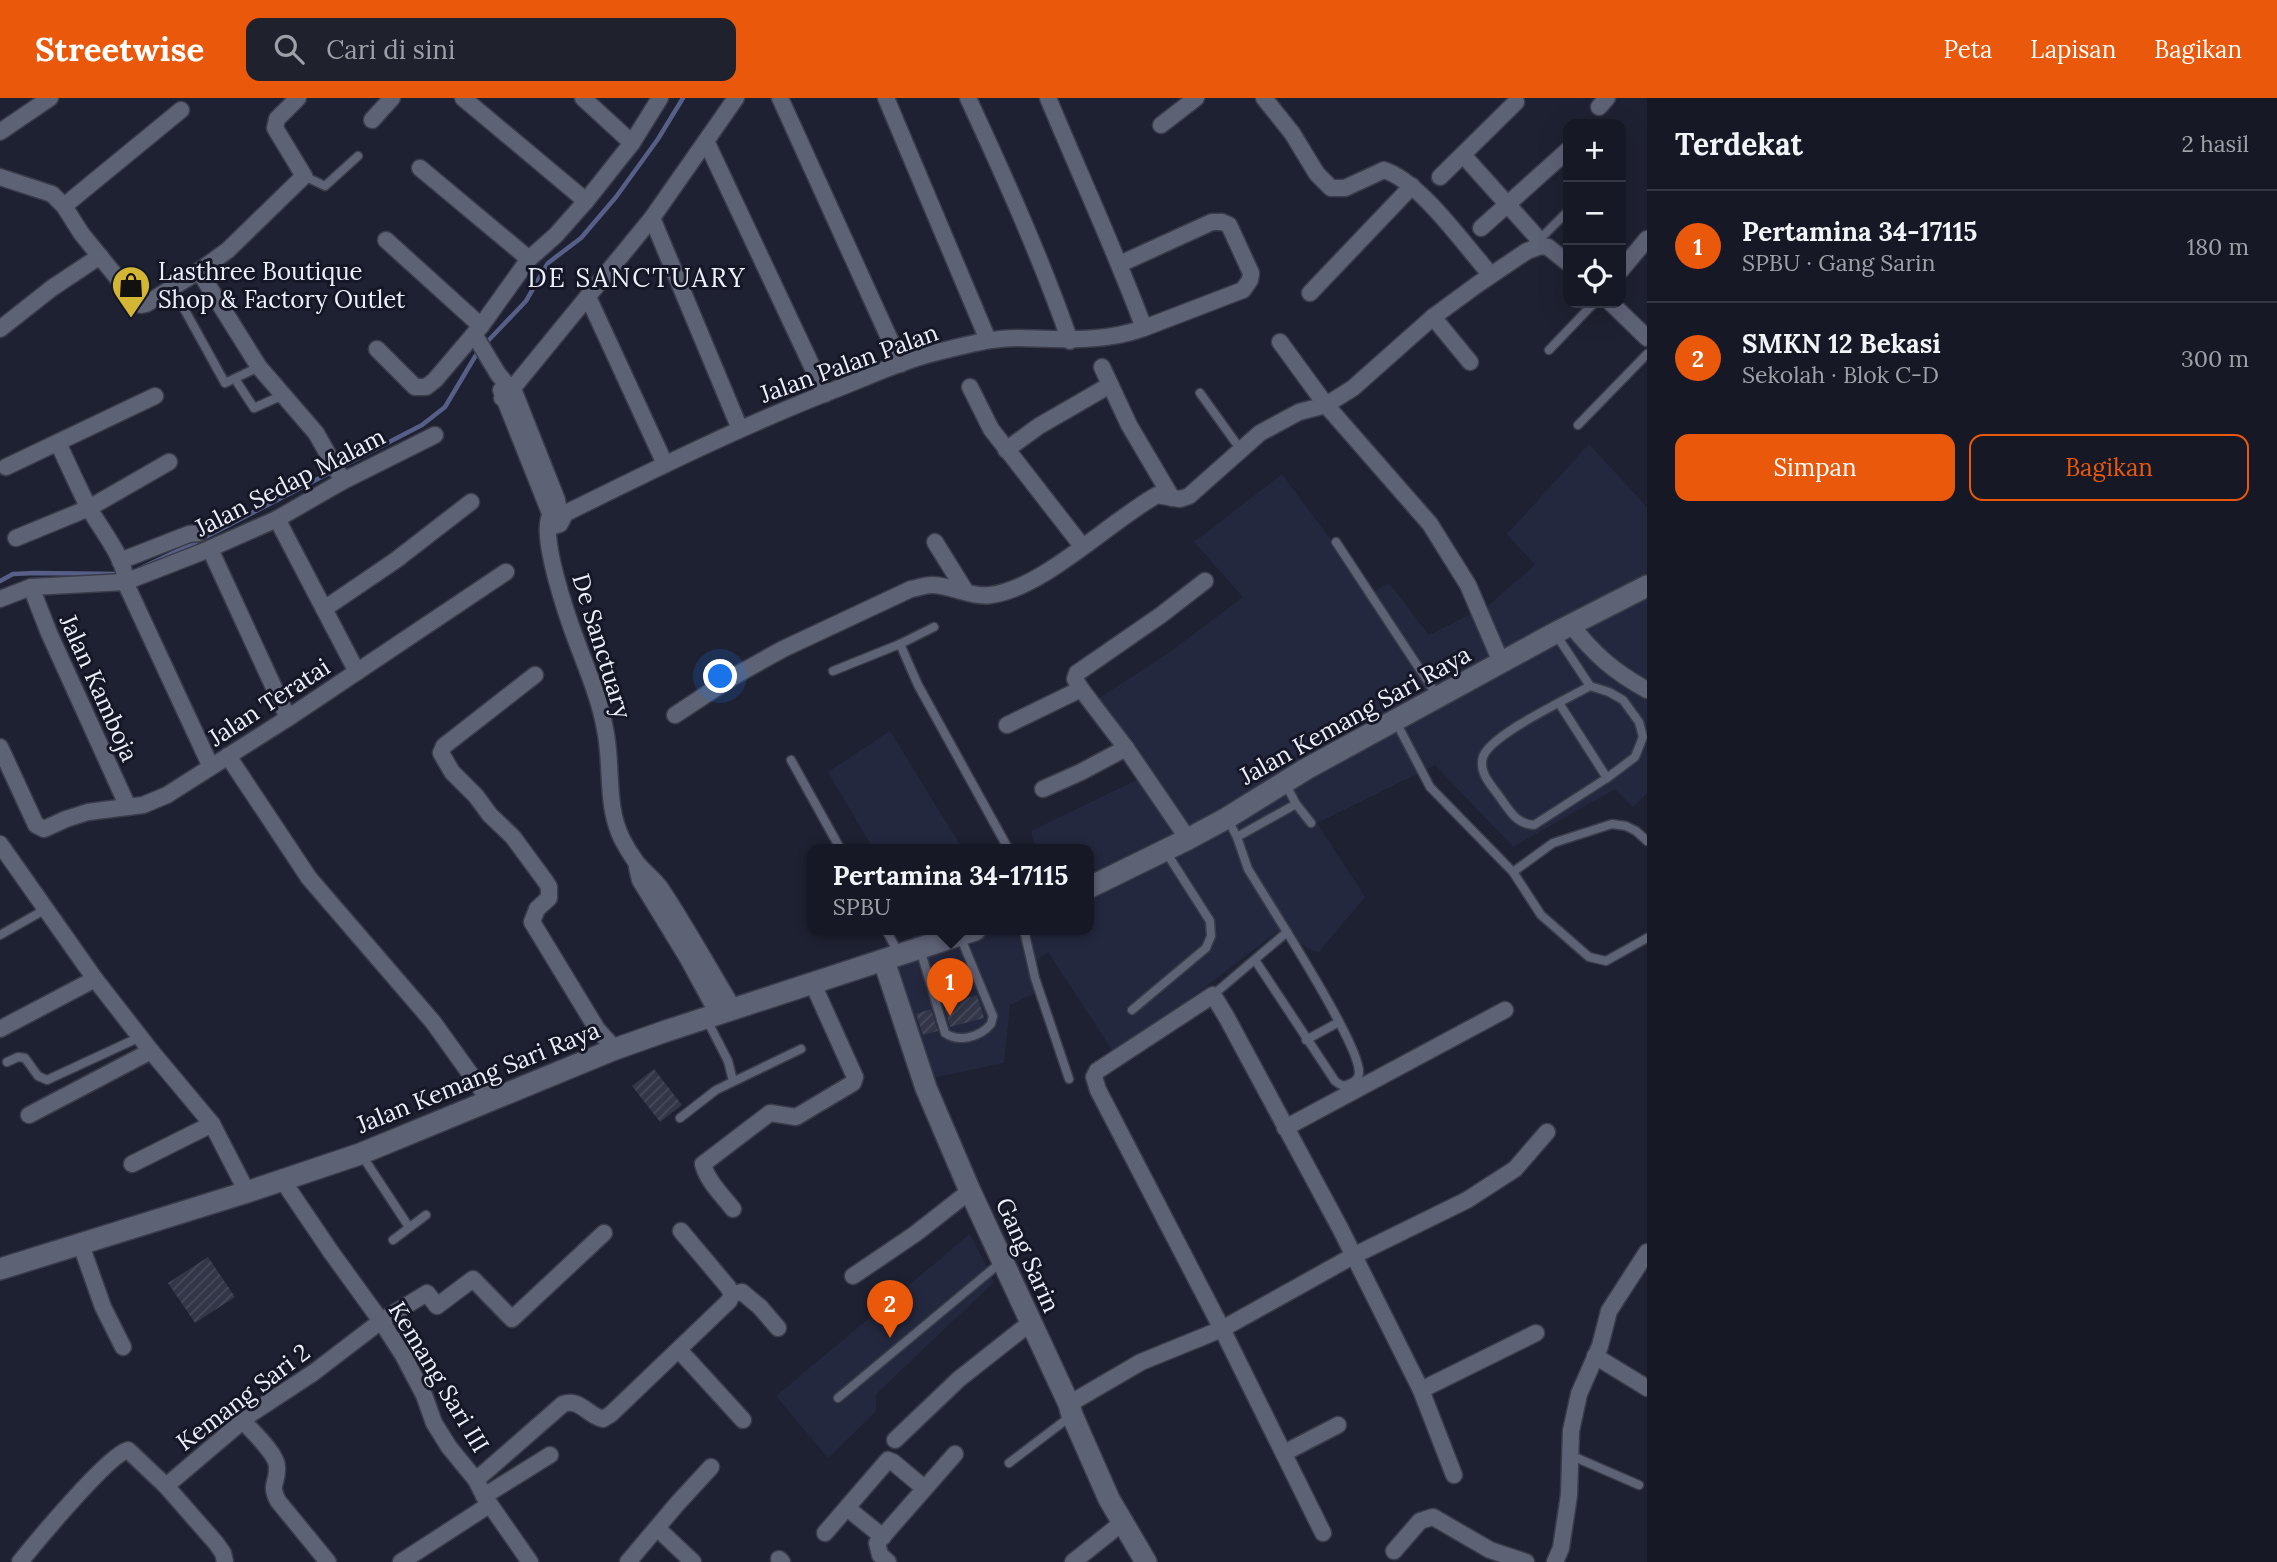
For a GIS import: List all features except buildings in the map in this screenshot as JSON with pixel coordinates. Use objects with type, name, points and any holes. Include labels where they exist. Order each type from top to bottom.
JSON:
[{"type":"main road","name":"Jalan Kemang Sari Raya","points":[[1094,885],[1227,818],[1284,782],[1563,629],[1646,589]]},
{"type":"main road","name":"Jalan Kemang Sari Raya","points":[[0,1269],[283,1181],[360,1154],[615,1049],[956,935]]},
{"type":"main road","name":"Gang Sarin","points":[[901,955],[926,1088],[1109,1499],[1146,1562]]},
{"type":"street","points":[[0,132],[50,98]]},
{"type":"street","points":[[0,177],[52,194],[141,305],[199,271],[228,250],[304,176],[275,128],[277,120],[298,98]]},
{"type":"street","points":[[372,120],[392,98]]},
{"type":"street","points":[[463,98],[586,201]]},
{"type":"street","points":[[583,98],[632,143]]},
{"type":"street","points":[[377,349],[413,386],[421,388],[435,380],[479,335],[529,259],[586,201],[632,143],[660,98]]},
{"type":"street","points":[[507,393],[652,218],[736,98]]},
{"type":"street","points":[[780,98],[901,364]]},
{"type":"street","points":[[886,98],[988,340]]},
{"type":"street","points":[[968,98],[1008,185],[1056,300],[1070,341]]},
{"type":"street","points":[[1048,98],[1120,264],[1144,328]]},
{"type":"street","points":[[1161,125],[1196,98]]},
{"type":"street","points":[[1270,100],[1317,174],[1331,188],[1345,188],[1384,170],[1412,186],[1491,275]]},
{"type":"street","points":[[1440,177],[1516,102]]},
{"type":"street","points":[[64,206],[181,110]]},
{"type":"street","points":[[706,141],[825,394]]},
{"type":"street","points":[[1463,155],[1538,240],[1563,259]]},
{"type":"street","points":[[1481,228],[1563,155]]},
{"type":"street","points":[[420,168],[529,259]]},
{"type":"street","points":[[1310,293],[1412,186]]},
{"type":"street","points":[[652,218],[740,429]]},
{"type":"street","name":"Jalan Palan Palan","points":[[558,517],[740,429],[901,364],[988,340],[1017,338],[1070,341],[1128,334],[1243,290],[1251,273],[1229,225],[1222,222],[1212,222],[1120,264]]},
{"type":"street","points":[[1626,264],[1647,239]]},
{"type":"street","points":[[386,240],[479,335],[557,500],[558,517]]},
{"type":"street","points":[[676,715],[730,678],[783,649],[911,589],[932,585],[988,596],[1012,589],[1045,573],[1157,495],[1181,499],[1197,491],[1268,427],[1299,412],[1326,405],[1353,388],[1433,317],[1527,251],[1538,240]]},
{"type":"street","points":[[0,329],[52,288],[100,256]]},
{"type":"street","points":[[199,271],[259,367],[316,433],[339,473]]},
{"type":"street","points":[[588,297],[665,464]]},
{"type":"street","points":[[1616,308],[1647,338]]},
{"type":"street","points":[[1433,317],[1471,362]]},
{"type":"street","points":[[1280,342],[1326,405],[1430,524],[1468,585],[1501,663]]},
{"type":"street","points":[[1102,367],[1129,425],[1172,498]]},
{"type":"street","points":[[1006,450],[1039,426],[1110,385]]},
{"type":"street","points":[[970,387],[990,429],[1082,546]]},
{"type":"street","points":[[6,467],[155,396]]},
{"type":"street","name":"Jalan Sedap Malam","points":[[0,598],[31,587],[123,571],[210,549],[277,519],[339,473],[435,435]]},
{"type":"street","points":[[58,443],[123,571],[211,767]]},
{"type":"street","points":[[16,538],[89,508],[169,462]]},
{"type":"street","points":[[324,609],[396,560],[471,502]]},
{"type":"street","name":"De Sanctuary","points":[[558,517],[548,539],[569,622],[606,730],[610,795],[615,821],[636,862],[659,886],[719,1013]]},
{"type":"street","points":[[277,519],[357,672]]},
{"type":"street","points":[[123,571],[190,534],[199,533]]},
{"type":"street","points":[[935,542],[966,592]]},
{"type":"street","points":[[210,549],[288,718]]},
{"type":"street","name":"Jalan Teratai","points":[[0,747],[40,829],[44,830],[88,812],[143,805],[167,795],[288,718],[506,572]]},
{"type":"street","points":[[1188,839],[1075,679],[1077,673],[1205,581]]},
{"type":"street","name":"Jalan Kamboja","points":[[31,587],[48,633],[128,807]]},
{"type":"street","points":[[1563,629],[1609,667],[1647,690]]},
{"type":"street","points":[[535,675],[444,746],[441,753],[452,772],[513,837],[549,887],[549,898],[537,909],[532,922],[597,1028],[615,1049]]},
{"type":"street","points":[[1007,726],[1081,690]]},
{"type":"street","points":[[1043,789],[1126,748]]},
{"type":"street","points":[[228,756],[309,877],[433,1023],[489,1100]]},
{"type":"street","points":[[0,845],[95,979],[212,1124],[247,1192]]},
{"type":"street","points":[[0,1029],[95,979]]},
{"type":"street","points":[[733,1209],[713,1183],[703,1164],[771,1113],[796,1117],[853,1083],[855,1077],[813,984]]},
{"type":"street","points":[[1323,1532],[1098,1090],[1094,1077],[1097,1071],[1213,995],[1353,1256],[1421,1390],[1454,1475]]},
{"type":"street","points":[[1285,1128],[1505,1010]]},
{"type":"street","points":[[29,1115],[151,1051]]},
{"type":"street","points":[[132,1164],[212,1124]]},
{"type":"street","points":[[1070,1410],[1141,1362],[1222,1329],[1353,1256],[1467,1200],[1515,1169],[1547,1132]]},
{"type":"street","name":"Kemang Sari III","points":[[283,1181],[403,1354],[439,1431],[476,1479],[487,1501],[530,1562]]},
{"type":"street","points":[[853,1276],[915,1234],[970,1191]]},
{"type":"street","points":[[681,1231],[732,1294]]},
{"type":"street","name":"Kemang Sari 2","points":[[166,1486],[243,1421],[313,1373],[381,1321],[427,1293],[437,1306],[472,1279],[512,1320],[604,1233]]},
{"type":"street","points":[[81,1245],[103,1307],[123,1347]]},
{"type":"street","points":[[1555,1562],[1561,1548],[1569,1495],[1571,1431],[1579,1394],[1595,1356],[1609,1311],[1647,1252]]},
{"type":"street","points":[[732,1294],[742,1292],[760,1307],[778,1328]]},
{"type":"street","points":[[476,1479],[563,1404],[571,1401],[579,1404],[603,1419],[611,1414],[718,1313],[732,1294]]},
{"type":"street","points":[[895,1440],[959,1379],[1030,1323]]},
{"type":"street","points":[[1421,1390],[1536,1333]]},
{"type":"street","points":[[679,1350],[743,1420]]},
{"type":"street","points":[[1595,1356],[1647,1388]]},
{"type":"street","points":[[243,1421],[278,1465],[273,1492],[278,1501],[328,1562]]},
{"type":"street","points":[[1284,1453],[1338,1425]]},
{"type":"street","points":[[20,1562],[99,1474],[128,1450],[166,1486],[216,1543],[225,1562]]},
{"type":"street","points":[[880,1560],[877,1543],[955,1454]]},
{"type":"street","points":[[401,1562],[550,1455]]},
{"type":"street","points":[[825,1533],[887,1460],[924,1488]]},
{"type":"street","points":[[628,1562],[711,1467]]},
{"type":"street","points":[[847,1508],[883,1537]]},
{"type":"street","points":[[1394,1551],[1420,1521],[1433,1517],[1491,1557],[1526,1562]]},
{"type":"street","points":[[1073,1562],[1124,1522]]},
{"type":"street","points":[[657,1528],[693,1562]]},
{"type":"lane","points":[[304,176],[325,187],[358,156]]},
{"type":"lane","points":[[1538,240],[1563,216]]},
{"type":"lane","points":[[172,287],[223,382],[227,383],[259,367]]},
{"type":"lane","points":[[1549,350],[1589,308]]},
{"type":"lane","points":[[1578,425],[1647,355]]},
{"type":"lane","points":[[235,379],[254,408],[283,395]]},
{"type":"lane","points":[[1200,393],[1241,450]]},
{"type":"lane","points":[[1336,542],[1438,697]]},
{"type":"lane","points":[[833,671],[934,627]]},
{"type":"lane","points":[[1563,629],[1590,686]]},
{"type":"lane","points":[[900,644],[918,685],[1006,844]]},
{"type":"lane","points":[[1590,686],[1609,692],[1623,700],[1639,722],[1643,737],[1634,757],[1607,778],[1534,825],[1525,825],[1516,819],[1483,774],[1482,760],[1491,745],[1559,703],[1590,686]]},
{"type":"lane","points":[[1559,703],[1607,778]]},
{"type":"lane","points":[[1396,722],[1430,787],[1513,872],[1541,915],[1589,957],[1606,961],[1647,938]]},
{"type":"lane","points":[[791,760],[838,844]]},
{"type":"lane","points":[[1284,782],[1311,823]]},
{"type":"lane","points":[[1237,837],[1297,804]]},
{"type":"lane","points":[[1227,818],[1248,869],[1339,1022],[1359,1070],[1359,1077],[1350,1084],[1340,1085],[1335,1081],[1255,960]]},
{"type":"lane","points":[[1513,872],[1553,843],[1612,824],[1626,826],[1647,841]]},
{"type":"lane","points":[[1132,1010],[1206,948],[1211,936],[1210,921],[1166,851]]},
{"type":"lane","points":[[0,935],[46,908]]},
{"type":"lane","points":[[1213,995],[1287,932]]},
{"type":"lane","points":[[889,935],[945,1032],[958,1039],[977,1035],[991,1024],[993,1016],[965,935]]},
{"type":"lane","points":[[1025,935],[1035,978],[1069,1079]]},
{"type":"lane","points":[[719,1013],[733,1081]]},
{"type":"lane","points":[[1306,1040],[1339,1022]]},
{"type":"lane","points":[[7,1062],[22,1056],[38,1076],[47,1080],[140,1037]]},
{"type":"lane","points":[[680,1118],[716,1090],[801,1049]]},
{"type":"lane","points":[[360,1154],[409,1227]]},
{"type":"lane","points":[[393,1240],[426,1215]]},
{"type":"lane","points":[[838,1398],[1002,1261]]},
{"type":"lane","points":[[1009,1463],[1070,1410]]},
{"type":"lane","points":[[1570,1455],[1639,1485]]},
{"type":"shaded area","points":[[1589,444],[1647,507],[1647,793],[1633,807],[1615,789],[1513,847],[1435,765],[1317,823],[1365,897],[1318,953],[1277,932],[1116,1056],[1048,952],[1029,967],[1036,993],[1010,1005],[1004,1063],[918,1081],[872,951],[914,937],[913,935],[1094,935],[1094,844],[1034,844],[1031,831],[1143,777],[1093,702],[1167,654],[1243,597],[1194,542],[1282,474],[1371,593],[1389,583],[1429,635],[1489,605],[1535,565],[1507,534]]},
{"type":"shaded area","points":[[890,731],[959,844],[870,844],[828,772]]},
{"type":"shaded area","points":[[970,1234],[994,1282],[876,1394],[876,1411],[828,1458],[776,1396]]},
{"type":"waterway","points":[[486,343],[526,301],[548,263],[581,238],[616,197],[658,139],[683,98]]},
{"type":"waterway","points":[[141,568],[422,425],[445,407],[479,350]]},
{"type":"waterway","points":[[0,581],[13,574],[120,574]]},
{"type":"place","name":"Lasthree Boutique Shop & Factory Outlet","points":[[131,319]]},
{"type":"place","name":"Pertamina 34-17115","points":[[950,1016]]},
{"type":"place","name":"SMKN 12 Bekasi","points":[[890,1338]]},
{"type":"district","name":"DE SANCTUARY","points":[[637,277]]}]
